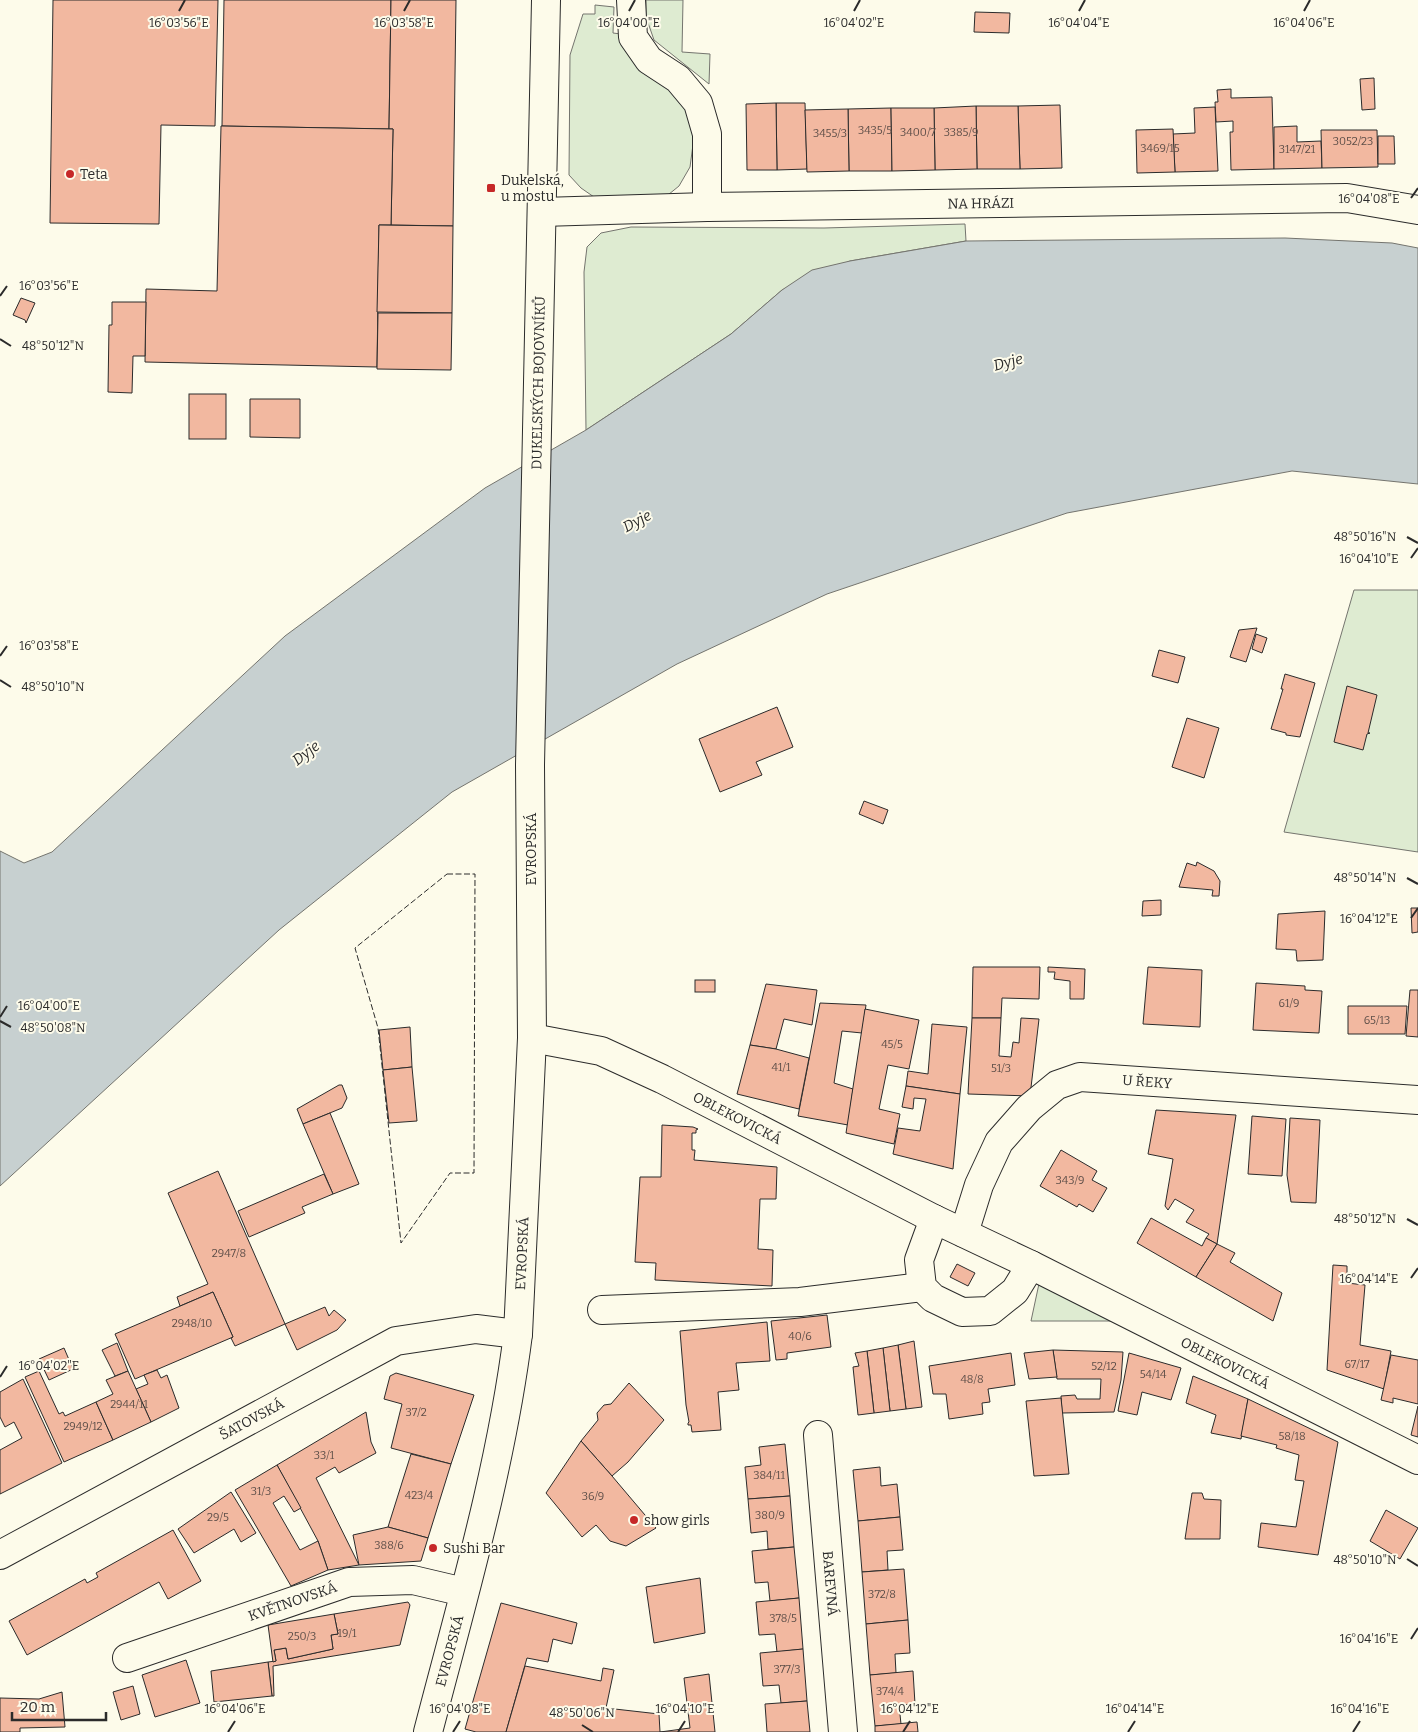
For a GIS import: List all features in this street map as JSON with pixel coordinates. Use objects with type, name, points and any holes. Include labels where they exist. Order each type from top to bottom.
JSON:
[{"type":"street","name":"DUKELSKÝCH BOJOVNÍKŮ","points":[[530,765],[546,0]]},
{"type":"street","points":[[631,0],[633,37],[649,60],[678,80],[698,103],[707,134],[707,207]]},
{"type":"street","name":"NA HRÁZI","points":[[542,212],[707,207],[1347,198],[1418,210]]},
{"type":"street","name":"EVROPSKÁ","points":[[428,1732],[483,1522],[513,1374],[518,1334],[532,1038],[530,765]]},
{"type":"street","name":"OBLEKOVICKÁ","points":[[532,1038],[601,1051],[662,1079],[934,1219],[1031,1265],[1418,1460]]},
{"type":"street","name":"U ŘEKY","points":[[964,1233],[979,1186],[999,1142],[1029,1108],[1056,1085],[1080,1077],[1418,1100]]},
{"type":"street","points":[[934,1219],[919,1260],[922,1287],[933,1298],[962,1312],[990,1311],[1015,1291],[1031,1265]]},
{"type":"street","points":[[602,1310],[800,1302],[922,1287]]},
{"type":"street","name":"ŠATOVSKÁ","points":[[0,1555],[396,1341],[476,1329],[518,1334]]},
{"type":"street","name":"BAREVNÁ","points":[[818,1435],[843,1732]]},
{"type":"street","name":"KVĚTNOVSKÁ","points":[[127,1658],[349,1582],[413,1580],[464,1592]]},
{"type":"green space","points":[[646,0],[683,0],[682,52],[710,54],[709,84],[654,40],[646,17]]},
{"type":"green space","points":[[595,5],[614,7],[613,33],[621,34],[682,98],[696,122],[690,167],[679,186],[663,199],[594,197],[581,188],[569,175],[570,55],[583,14],[595,14]]},
{"type":"green space","points":[[965,224],[966,241],[850,261],[782,290],[731,334],[586,430],[584,272],[587,247],[601,233],[631,227],[824,228]]},
{"type":"green space","points":[[1354,590],[1418,590],[1418,852],[1284,832]]},
{"type":"green space","points":[[1040,1279],[1118,1321],[1031,1321]]},
{"type":"water","name":"Dyje","points":[[1285,238],[1392,243],[1418,248],[1418,484],[1292,471],[1067,513],[827,594],[677,664],[452,792],[279,930],[0,1186],[0,851],[24,863],[52,852],[285,636],[485,488],[586,430],[731,334],[782,290],[812,270],[850,261],[966,241]]},
{"type":"building","points":[[53,0],[218,0],[215,126],[161,125],[159,224],[50,223]]},
{"type":"building","points":[[224,0],[391,0],[389,129],[222,126]]},
{"type":"building","points":[[391,0],[456,0],[453,226],[391,225],[393,129],[389,129]]},
{"type":"building","points":[[975,12],[1010,13],[1009,33],[974,32]]},
{"type":"building","points":[[1374,78],[1375,109],[1362,110],[1360,79]]},
{"type":"building","points":[[1231,89],[1231,98],[1272,97],[1274,169],[1231,170],[1230,132],[1233,132],[1233,121],[1216,122],[1215,102],[1218,102],[1217,90]]},
{"type":"building","points":[[776,103],[805,103],[807,169],[777,170]]},
{"type":"building","points":[[776,103],[777,170],[747,170],[746,104]]},
{"type":"building","points":[[1060,105],[1062,168],[1020,169],[1018,106]]},
{"type":"building","points":[[976,106],[1018,106],[1020,169],[977,169]]},
{"type":"building","points":[[976,106],[977,169],[935,170],[934,108]]},
{"type":"building","points":[[1215,107],[1218,171],[1175,172],[1173,134],[1195,133],[1194,108]]},
{"type":"building","points":[[891,108],[892,171],[849,171],[848,109]]},
{"type":"building","points":[[891,108],[934,108],[935,170],[892,171]]},
{"type":"building","points":[[848,109],[849,171],[807,172],[805,110]]},
{"type":"building","points":[[221,126],[393,129],[391,225],[379,225],[377,367],[145,362],[146,289],[217,291]]},
{"type":"building","points":[[1297,126],[1297,142],[1321,141],[1322,168],[1274,169],[1274,127]]},
{"type":"building","points":[[1173,129],[1175,172],[1137,173],[1136,130]]},
{"type":"building","points":[[1321,130],[1377,130],[1378,167],[1322,168]]},
{"type":"building","points":[[1378,136],[1394,136],[1395,164],[1378,164]]},
{"type":"building","points":[[379,225],[453,226],[452,313],[377,312]]},
{"type":"building","points":[[21,298],[35,303],[26,323],[25,320],[13,315]]},
{"type":"building","points":[[112,302],[146,302],[145,356],[133,356],[132,393],[108,392],[109,325],[112,325]]},
{"type":"building","points":[[378,313],[452,313],[451,370],[377,369]]},
{"type":"building","points":[[189,394],[226,394],[226,439],[189,439]]},
{"type":"building","points":[[250,399],[300,399],[300,438],[250,437]]},
{"type":"building","points":[[1257,628],[1246,662],[1230,657],[1239,630]]},
{"type":"building","points":[[1256,634],[1267,638],[1262,653],[1252,649]]},
{"type":"building","points":[[1159,650],[1185,657],[1178,683],[1152,676]]},
{"type":"building","points":[[1285,674],[1315,683],[1300,737],[1286,735],[1286,733],[1271,729],[1283,689],[1281,689]]},
{"type":"building","points":[[1347,686],[1377,695],[1368,733],[1370,733],[1367,734],[1363,750],[1334,742]]},
{"type":"building","points":[[777,707],[793,747],[756,762],[762,775],[720,792],[699,739]]},
{"type":"building","points":[[1187,718],[1219,728],[1204,778],[1172,767]]},
{"type":"building","points":[[864,801],[888,810],[883,824],[859,814]]},
{"type":"building","points":[[1197,862],[1214,871],[1220,881],[1219,896],[1212,896],[1213,890],[1179,887],[1187,863],[1196,866]]},
{"type":"building","points":[[1161,900],[1161,915],[1142,916],[1143,901]]},
{"type":"building","points":[[1411,908],[1418,908],[1418,932],[1412,933]]},
{"type":"building","points":[[1325,911],[1323,960],[1297,961],[1296,950],[1276,949],[1278,914]]},
{"type":"building","points":[[973,967],[1040,967],[1039,999],[1002,998],[1001,1018],[972,1018]]},
{"type":"building","points":[[1048,967],[1085,969],[1084,999],[1070,999],[1070,981],[1054,979],[1055,972],[1048,972]]},
{"type":"building","points":[[1148,967],[1202,970],[1200,1027],[1143,1024]]},
{"type":"building","points":[[695,980],[715,980],[715,992],[695,992]]},
{"type":"building","points":[[1256,983],[1305,986],[1305,990],[1322,991],[1319,1033],[1253,1030]]},
{"type":"building","points":[[766,984],[817,990],[812,1025],[784,1019],[776,1049],[750,1045]]},
{"type":"building","points":[[1410,990],[1418,990],[1418,1037],[1406,1036]]},
{"type":"building","points":[[820,1003],[866,1005],[862,1033],[842,1031],[834,1083],[853,1089],[848,1125],[798,1116]]},
{"type":"building","points":[[1348,1006],[1407,1006],[1405,1034],[1348,1034]]},
{"type":"building","points":[[865,1009],[919,1020],[909,1069],[888,1065],[879,1109],[900,1114],[894,1144],[846,1133]]},
{"type":"building","points":[[972,1018],[1001,1018],[999,1056],[1011,1057],[1013,1042],[1019,1043],[1021,1018],[1039,1019],[1030,1096],[968,1094]]},
{"type":"building","points":[[932,1024],[967,1027],[960,1094],[906,1086],[908,1071],[928,1074]]},
{"type":"building","points":[[410,1027],[412,1067],[383,1070],[379,1030]]},
{"type":"building","points":[[750,1045],[776,1049],[809,1058],[799,1109],[737,1094]]},
{"type":"building","points":[[412,1067],[417,1121],[389,1123],[383,1070]]},
{"type":"building","points":[[342,1085],[347,1098],[342,1108],[303,1124],[297,1109]]},
{"type":"building","points":[[906,1086],[960,1094],[953,1169],[893,1154],[898,1128],[920,1131],[926,1099],[914,1098],[913,1109],[902,1107]]},
{"type":"building","points":[[1156,1110],[1236,1115],[1217,1244],[1206,1238],[1209,1234],[1186,1222],[1194,1210],[1175,1199],[1168,1210],[1165,1206],[1173,1159],[1148,1154]]},
{"type":"building","points":[[330,1113],[359,1184],[333,1194],[303,1124]]},
{"type":"building","points":[[1252,1116],[1286,1119],[1282,1176],[1248,1174]]},
{"type":"building","points":[[1290,1118],[1320,1120],[1316,1203],[1291,1202],[1287,1175]]},
{"type":"building","points":[[662,1125],[698,1129],[696,1133],[692,1133],[692,1150],[695,1150],[694,1160],[777,1167],[776,1199],[760,1199],[758,1249],[773,1250],[772,1286],[655,1280],[656,1263],[635,1262],[640,1177],[661,1177]]},
{"type":"building","points":[[1061,1150],[1097,1171],[1092,1180],[1107,1188],[1093,1212],[1079,1204],[1077,1207],[1040,1186]]},
{"type":"building","points":[[218,1171],[285,1324],[235,1346],[231,1338],[233,1337],[213,1292],[180,1306],[177,1297],[208,1284],[168,1193]]},
{"type":"building","points":[[324,1174],[333,1194],[302,1207],[305,1213],[249,1237],[238,1211]]},
{"type":"building","points":[[1151,1218],[1202,1246],[1206,1238],[1217,1244],[1196,1277],[1137,1243]]},
{"type":"building","points":[[1217,1244],[1235,1253],[1230,1262],[1282,1293],[1273,1321],[1196,1277]]},
{"type":"building","points":[[957,1264],[975,1273],[968,1286],[950,1277]]},
{"type":"building","points":[[1333,1265],[1347,1266],[1347,1283],[1365,1285],[1360,1345],[1391,1351],[1384,1389],[1327,1370]]},
{"type":"building","points":[[213,1292],[233,1337],[135,1379],[115,1334]]},
{"type":"building","points":[[325,1307],[329,1316],[334,1310],[346,1320],[337,1330],[297,1350],[285,1324]]},
{"type":"building","points":[[827,1315],[831,1347],[787,1353],[787,1359],[776,1360],[771,1321]]},
{"type":"building","points":[[767,1322],[770,1361],[736,1363],[739,1390],[718,1392],[721,1430],[692,1432],[691,1425],[688,1425],[680,1331]]},
{"type":"building","points":[[914,1341],[922,1407],[906,1409],[898,1345]]},
{"type":"building","points":[[117,1343],[128,1371],[115,1376],[102,1350]]},
{"type":"building","points":[[898,1345],[906,1409],[890,1411],[883,1348]]},
{"type":"building","points":[[64,1348],[73,1369],[49,1380],[39,1359]]},
{"type":"building","points":[[883,1348],[890,1411],[874,1413],[867,1351]]},
{"type":"building","points":[[1053,1350],[1123,1352],[1121,1380],[1114,1412],[1062,1413],[1061,1396],[1075,1395],[1077,1399],[1100,1399],[1101,1379],[1057,1379]]},
{"type":"building","points":[[1053,1350],[1057,1377],[1029,1379],[1024,1353]]},
{"type":"building","points":[[867,1351],[874,1413],[858,1415],[853,1367],[859,1366],[855,1353]]},
{"type":"building","points":[[1011,1353],[1015,1385],[988,1389],[990,1402],[982,1403],[983,1414],[949,1419],[946,1394],[933,1394],[929,1366]]},
{"type":"building","points":[[1129,1353],[1181,1368],[1171,1400],[1142,1392],[1137,1415],[1118,1411]]},
{"type":"building","points":[[1391,1355],[1418,1360],[1418,1404],[1393,1398],[1393,1403],[1381,1400]]},
{"type":"building","points":[[157,1370],[161,1378],[167,1375],[179,1408],[151,1422],[136,1389],[148,1384],[144,1375]]},
{"type":"building","points":[[39,1371],[59,1414],[63,1412],[65,1416],[96,1402],[113,1440],[64,1462],[25,1377]]},
{"type":"building","points":[[128,1371],[151,1422],[113,1440],[96,1402],[113,1394],[106,1380]]},
{"type":"building","points":[[396,1373],[474,1395],[451,1464],[391,1448],[402,1404],[384,1399],[390,1376]]},
{"type":"building","points":[[1193,1376],[1248,1399],[1241,1439],[1211,1433],[1216,1415],[1186,1403]]},
{"type":"building","points":[[23,1379],[62,1463],[0,1494],[0,1450],[22,1438],[14,1422],[5,1427],[0,1417],[0,1392]]},
{"type":"building","points":[[629,1383],[664,1420],[628,1462],[612,1476],[581,1441],[598,1420],[597,1413],[604,1405],[611,1404]]},
{"type":"building","points":[[1061,1398],[1069,1474],[1034,1476],[1026,1401]]},
{"type":"building","points":[[1248,1399],[1338,1442],[1318,1555],[1258,1547],[1261,1523],[1296,1527],[1304,1481],[1295,1480],[1299,1455],[1276,1448],[1277,1445],[1241,1436]]},
{"type":"building","points":[[1418,1406],[1418,1437],[1411,1435]]},
{"type":"building","points":[[366,1412],[371,1442],[376,1453],[339,1473],[335,1467],[316,1478],[359,1565],[328,1570],[318,1541],[277,1465]]},
{"type":"building","points":[[581,1441],[656,1528],[626,1546],[610,1541],[596,1525],[582,1537],[546,1493]]},
{"type":"building","points":[[785,1444],[790,1496],[748,1499],[745,1467],[761,1465],[759,1447]]},
{"type":"building","points":[[411,1454],[451,1464],[428,1538],[388,1527]]},
{"type":"building","points":[[277,1465],[301,1508],[294,1512],[284,1496],[273,1503],[300,1550],[318,1541],[328,1570],[291,1586],[235,1490]]},
{"type":"building","points":[[880,1467],[881,1486],[897,1484],[900,1517],[858,1521],[853,1470]]},
{"type":"building","points":[[231,1492],[256,1533],[241,1542],[234,1529],[194,1553],[178,1529]]},
{"type":"building","points":[[1192,1493],[1202,1493],[1204,1499],[1221,1500],[1220,1539],[1185,1539]]},
{"type":"building","points":[[790,1496],[794,1547],[768,1549],[767,1531],[751,1533],[748,1499]]},
{"type":"building","points":[[1386,1510],[1418,1528],[1400,1559],[1370,1541]]},
{"type":"building","points":[[900,1517],[903,1550],[887,1551],[888,1570],[862,1572],[858,1521]]},
{"type":"building","points":[[388,1527],[428,1538],[421,1561],[359,1565],[353,1535]]},
{"type":"building","points":[[173,1530],[201,1581],[168,1599],[159,1582],[27,1655],[9,1621],[85,1579],[87,1583],[98,1577],[96,1573]]},
{"type":"building","points":[[794,1547],[799,1598],[770,1601],[768,1582],[755,1583],[752,1551]]},
{"type":"building","points":[[904,1569],[908,1620],[866,1624],[862,1572]]},
{"type":"building","points":[[700,1578],[705,1633],[654,1643],[646,1587]]},
{"type":"building","points":[[799,1598],[803,1649],[777,1652],[775,1634],[759,1635],[756,1602]]},
{"type":"building","points":[[408,1602],[410,1605],[400,1645],[273,1666],[274,1696],[272,1696],[268,1662],[276,1661],[274,1650],[286,1648],[288,1659],[333,1649],[331,1635],[338,1634],[334,1614]]},
{"type":"building","points":[[501,1603],[577,1623],[572,1644],[553,1639],[548,1662],[527,1658],[506,1732],[476,1732],[465,1729]]},
{"type":"building","points":[[334,1614],[338,1634],[331,1635],[333,1649],[288,1659],[286,1648],[274,1650],[276,1661],[273,1662],[268,1625]]},
{"type":"building","points":[[908,1620],[910,1653],[895,1654],[896,1673],[870,1675],[866,1624]]},
{"type":"building","points":[[803,1649],[807,1701],[781,1703],[779,1685],[763,1686],[760,1653]]},
{"type":"building","points":[[186,1660],[200,1703],[155,1717],[142,1675]]},
{"type":"building","points":[[268,1662],[272,1696],[214,1702],[211,1671]]},
{"type":"building","points":[[525,1666],[601,1681],[603,1668],[614,1670],[606,1708],[659,1714],[660,1732],[506,1732]]},
{"type":"building","points":[[913,1671],[915,1704],[899,1705],[901,1724],[875,1726],[870,1675]]},
{"type":"building","points":[[709,1674],[715,1732],[660,1732],[690,1728],[684,1678]]},
{"type":"building","points":[[133,1686],[140,1714],[121,1720],[113,1692]]},
{"type":"building","points":[[62,1692],[65,1727],[20,1728],[20,1732],[0,1732],[0,1698],[39,1699]]},
{"type":"building","points":[[807,1701],[810,1732],[767,1732],[765,1704]]},
{"type":"building","points":[[917,1722],[918,1732],[875,1732],[875,1726]]},
{"type":"fence","points":[[447,874],[475,874],[474,1173],[450,1173],[401,1243],[378,1028],[355,948],[447,874]]},
{"type":"place","name":"Teta","points":[[70,174]]},
{"type":"place","name":"Dukelská, u mostu","points":[[491,188]]},
{"type":"place","name":"show girls","points":[[634,1520]]},
{"type":"place","name":"Sushi Bar","points":[[433,1548]]}]
